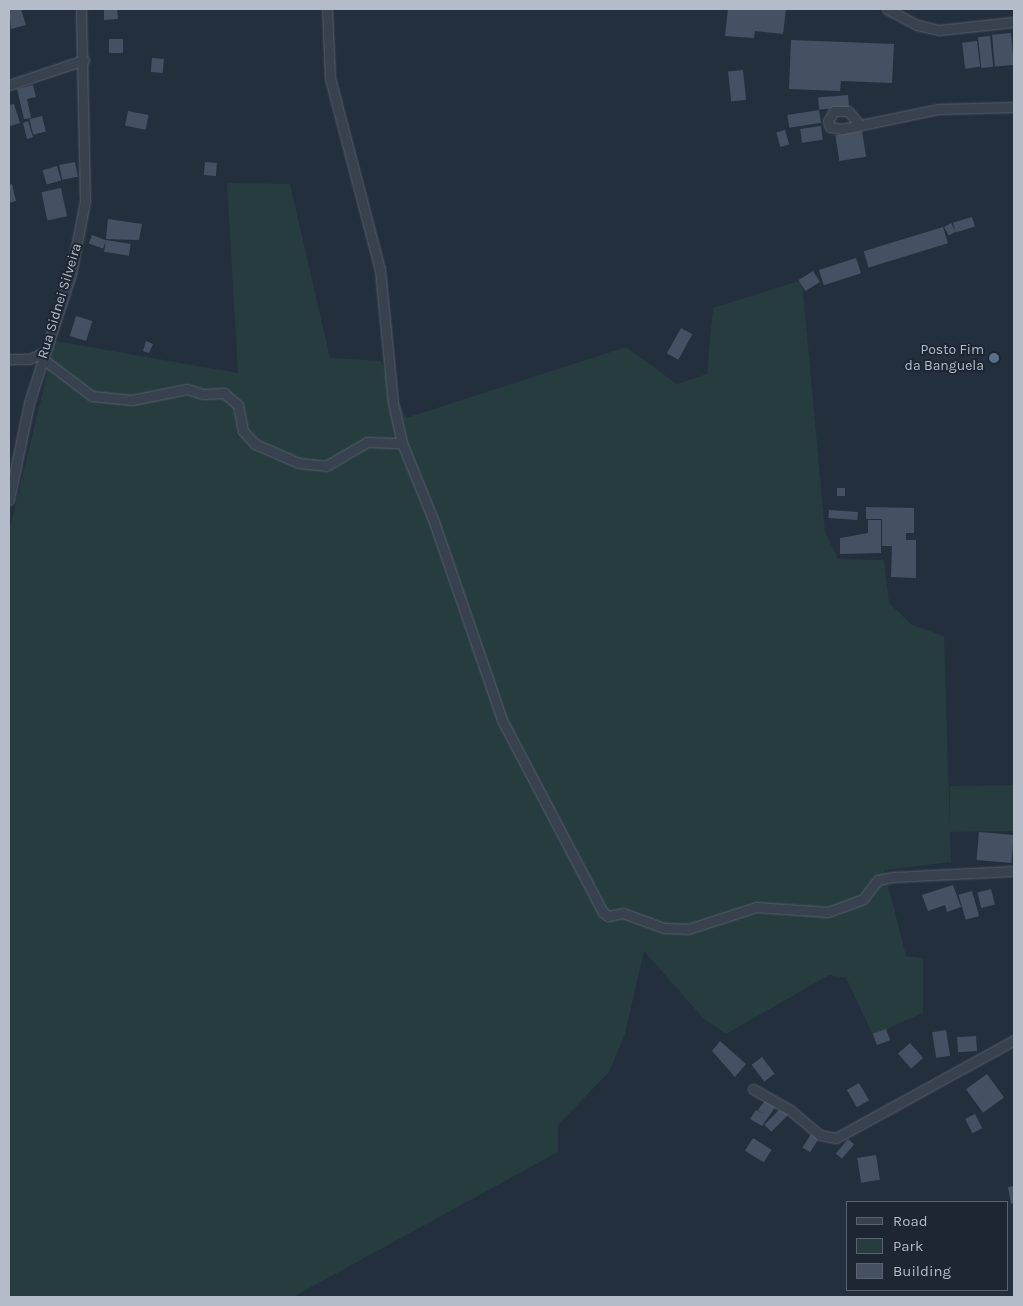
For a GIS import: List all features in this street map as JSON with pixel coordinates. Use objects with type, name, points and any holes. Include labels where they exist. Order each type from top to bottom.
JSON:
[{"type":"street","name":"Rua Sidnei Silveira","points":[[9,500],[44,356],[71,274],[86,201],[84,60],[81,9]]},
{"type":"street","points":[[326,9],[330,78],[380,270],[393,403],[402,444],[434,522],[502,720],[538,795],[606,916],[618,912],[652,926],[688,928],[756,907],[828,912],[864,899],[878,880],[892,877],[1014,871]]},
{"type":"street","points":[[887,9],[917,24],[939,30],[1014,22]]},
{"type":"street","points":[[9,85],[84,60]]},
{"type":"street","points":[[860,125],[939,109],[1014,107]]},
{"type":"street","points":[[9,359],[29,359],[44,356],[92,396],[132,400],[187,389],[203,394],[224,393],[238,405],[243,431],[254,444],[299,463],[326,466],[367,442],[402,444]]},
{"type":"street","points":[[753,1089],[790,1110],[820,1136],[836,1138],[1014,1040]]},
{"type":"green space","points":[[227,183],[290,184],[330,358],[381,361],[406,418],[626,347],[677,384],[707,374],[713,308],[802,280],[825,532],[838,559],[884,560],[889,603],[912,625],[944,636],[951,862],[884,870],[906,956],[923,958],[923,1013],[873,1035],[846,978],[829,975],[726,1034],[704,1019],[644,951],[625,1034],[609,1072],[558,1125],[558,1152],[293,1297],[9,1297],[9,532],[55,341],[238,373]]},
{"type":"green space","points":[[1014,785],[1014,831],[950,832],[950,786]]},
{"type":"building","points":[[9,9],[21,9],[26,25],[11,29]]},
{"type":"building","points":[[104,9],[117,9],[118,19],[104,20]]},
{"type":"building","points":[[728,9],[786,9],[783,34],[755,31],[754,38],[725,36]]},
{"type":"building","points":[[1011,33],[1014,65],[995,67],[992,35]]},
{"type":"building","points":[[990,36],[993,67],[981,68],[978,37]]},
{"type":"building","points":[[109,39],[123,39],[123,53],[109,53]]},
{"type":"building","points":[[791,40],[894,44],[892,83],[841,81],[840,91],[789,89]]},
{"type":"building","points":[[977,41],[980,67],[965,69],[962,43]]},
{"type":"building","points":[[152,58],[164,59],[163,73],[151,72]]},
{"type":"building","points":[[743,70],[746,100],[731,101],[728,72]]},
{"type":"building","points":[[33,85],[36,97],[27,99],[31,118],[24,119],[17,89]]},
{"type":"building","points":[[848,95],[849,107],[819,110],[818,98]]},
{"type":"building","points":[[14,104],[20,123],[10,126],[9,105]]},
{"type":"building","points":[[819,110],[821,123],[789,128],[787,115]]},
{"type":"building","points":[[128,111],[149,115],[146,130],[125,126]]},
{"type":"building","points":[[42,116],[46,132],[33,135],[29,119]]},
{"type":"building","points":[[28,121],[33,137],[27,139],[23,123]]},
{"type":"building","points":[[821,126],[823,140],[802,143],[800,129]]},
{"type":"building","points":[[785,130],[789,144],[780,147],[776,132]]},
{"type":"building","points":[[862,131],[866,157],[839,161],[835,135]]},
{"type":"building","points":[[75,162],[78,177],[62,180],[59,165]]},
{"type":"building","points":[[205,162],[217,163],[216,176],[204,175]]},
{"type":"building","points":[[57,166],[61,180],[47,185],[43,170]]},
{"type":"building","points":[[12,184],[16,201],[9,203],[9,185]]},
{"type":"building","points":[[61,188],[67,216],[47,221],[41,192]]},
{"type":"building","points":[[972,217],[975,227],[956,232],[953,223]]},
{"type":"building","points":[[108,219],[142,224],[139,240],[106,239]]},
{"type":"building","points":[[951,223],[956,232],[949,236],[944,227]]},
{"type":"building","points":[[943,227],[948,243],[869,268],[864,251]]},
{"type":"building","points":[[92,235],[106,240],[103,249],[89,243]]},
{"type":"building","points":[[106,240],[131,244],[129,256],[104,252]]},
{"type":"building","points":[[856,258],[861,273],[824,285],[819,270]]},
{"type":"building","points":[[813,271],[820,282],[805,291],[799,280]]},
{"type":"building","points":[[76,316],[92,321],[86,341],[70,336]]},
{"type":"building","points":[[681,328],[692,334],[678,360],[667,353]]},
{"type":"building","points":[[146,341],[153,344],[149,353],[143,351]]},
{"type":"building","points":[[837,488],[845,488],[845,496],[837,496]]},
{"type":"building","points":[[866,507],[914,508],[914,533],[906,533],[906,540],[916,540],[916,578],[891,577],[892,546],[882,546],[882,519],[866,519]]},
{"type":"building","points":[[829,510],[858,512],[857,520],[828,518]]},
{"type":"building","points":[[868,520],[881,520],[881,553],[840,554],[840,538],[868,533]]},
{"type":"building","points":[[979,832],[1014,835],[1011,863],[977,860]]},
{"type":"building","points":[[953,885],[961,907],[947,912],[945,905],[928,911],[922,895]]},
{"type":"building","points":[[991,889],[995,905],[981,908],[977,892]]},
{"type":"building","points":[[972,891],[979,916],[966,920],[959,895]]},
{"type":"building","points":[[886,1029],[890,1040],[877,1045],[873,1034]]},
{"type":"building","points":[[946,1030],[950,1056],[936,1058],[932,1032]]},
{"type":"building","points":[[976,1036],[977,1051],[958,1052],[957,1037]]},
{"type":"building","points":[[720,1041],[746,1064],[735,1077],[712,1051]]},
{"type":"building","points":[[910,1043],[923,1058],[911,1069],[898,1053]]},
{"type":"building","points":[[762,1057],[775,1074],[764,1082],[752,1065]]},
{"type":"building","points":[[987,1074],[1004,1097],[983,1113],[966,1089]]},
{"type":"building","points":[[859,1083],[869,1100],[857,1107],[847,1090]]},
{"type":"building","points":[[766,1099],[776,1106],[762,1126],[750,1119],[756,1110],[764,1114],[758,1110]]},
{"type":"building","points":[[782,1107],[789,1114],[771,1132],[764,1125]]},
{"type":"building","points":[[975,1114],[982,1128],[972,1133],[965,1119]]},
{"type":"building","points":[[811,1134],[819,1139],[810,1152],[803,1148]]},
{"type":"building","points":[[753,1138],[772,1150],[764,1162],[745,1151]]},
{"type":"building","points":[[848,1139],[854,1144],[842,1159],[836,1154]]},
{"type":"building","points":[[876,1155],[880,1180],[861,1183],[857,1158]]},
{"type":"building","points":[[1014,1186],[1014,1203],[1011,1204],[1008,1187]]},
{"type":"place","name":"Posto Fim da Banguela","points":[[994,358]]}]
